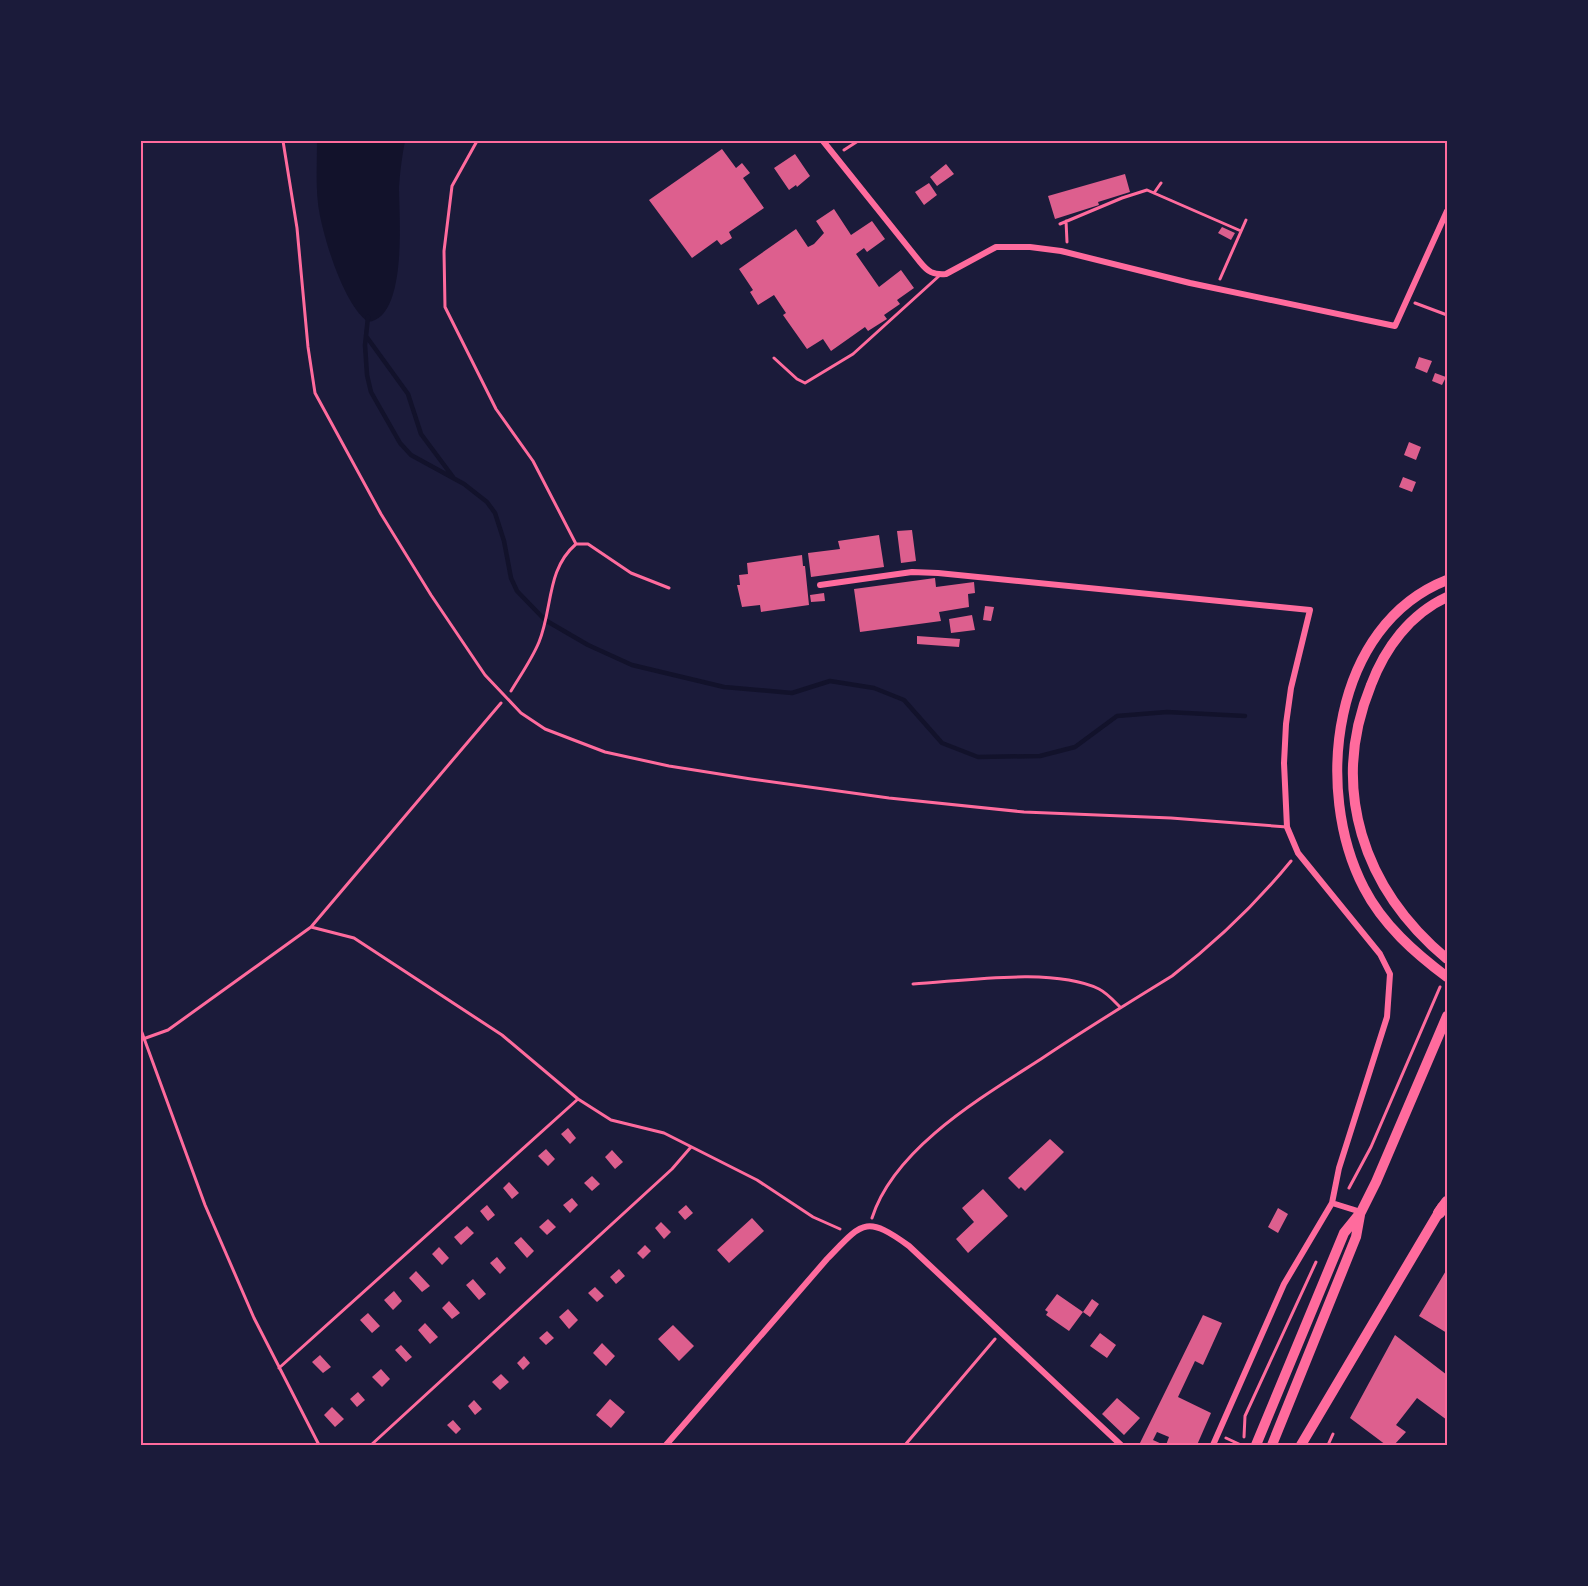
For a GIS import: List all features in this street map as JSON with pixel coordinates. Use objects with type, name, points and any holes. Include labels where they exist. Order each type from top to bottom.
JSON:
[{"type":"main road","points":[[1447,580],[1415,596],[1396,613],[1368,651],[1346,700],[1340,727],[1336,774],[1343,832],[1364,889],[1399,936],[1447,977]]},
{"type":"main road","points":[[1447,597],[1418,615],[1387,651],[1376,672],[1357,724],[1352,777],[1360,828],[1378,877],[1405,918],[1447,959]]},
{"type":"main road","points":[[1272,1445],[1356,1237],[1361,1212],[1447,1016]]},
{"type":"main road","points":[[1301,1445],[1444,1205]]},
{"type":"main road","points":[[1256,1445],[1344,1233],[1361,1212]]},
{"type":"street","points":[[823,141],[928,272],[940,275],[996,247],[1030,247],[1067,253],[1217,289],[1395,326],[1447,211]]},
{"type":"street","points":[[820,585],[912,572],[938,573],[1310,610],[1291,688],[1286,724],[1284,763],[1287,827],[1298,853],[1380,954],[1390,974],[1387,1017],[1339,1168],[1332,1203],[1284,1284],[1213,1445]]},
{"type":"street","points":[[1332,1203],[1361,1212]]},
{"type":"street","points":[[666,1445],[852,1233],[869,1225],[887,1230],[909,1246],[1121,1445]]},
{"type":"lane","points":[[283,141],[297,228],[308,347],[315,393],[381,514],[431,595],[485,675],[505,699],[521,713],[545,729],[576,742],[605,752],[669,766],[889,798],[993,809],[1287,827]]},
{"type":"lane","points":[[774,358],[796,379],[806,383],[853,354],[940,275]]},
{"type":"path","points":[[477,141],[452,186],[444,251],[445,307],[496,409],[533,461],[576,544]]},
{"type":"path","points":[[835,156],[858,141]]},
{"type":"path","points":[[1154,193],[1161,183]]},
{"type":"path","points":[[1060,224],[1147,190],[1241,231]]},
{"type":"path","points":[[1217,289],[1227,257],[1246,220]]},
{"type":"path","points":[[1066,221],[1067,253]]},
{"type":"path","points":[[1407,300],[1447,315]]},
{"type":"path","points":[[143,1039],[168,1030],[311,927],[505,699],[539,642],[552,582],[563,555],[576,544],[588,544],[631,573],[669,588]]},
{"type":"path","points":[[869,1225],[879,1196],[929,1138],[975,1101],[1172,976],[1230,927],[1298,853]]},
{"type":"path","points":[[311,927],[354,938],[502,1035],[578,1099],[611,1119],[664,1133],[757,1180],[829,1226],[852,1233]]},
{"type":"path","points":[[913,984],[1037,977],[1085,983],[1103,990],[1120,1007]]},
{"type":"path","points":[[1349,1188],[1371,1147],[1436,997]]},
{"type":"path","points":[[141,1030],[205,1205],[254,1318],[319,1445]]},
{"type":"path","points":[[279,1368],[578,1099]]},
{"type":"path","points":[[371,1445],[672,1169],[692,1147]]},
{"type":"path","points":[[1223,1437],[1242,1445],[1245,1416],[1319,1257]]},
{"type":"path","points":[[905,1445],[1000,1332]]},
{"type":"path","points":[[1328,1445],[1333,1434]]},
{"type":"shaded area","points":[[317,141],[405,141],[399,187],[400,241],[395,285],[390,303],[381,316],[368,322],[351,302],[337,273],[327,242],[317,198]]},
{"type":"building","points":[[722,149],[736,168],[742,163],[750,173],[743,178],[764,208],[729,232],[732,238],[721,245],[717,240],[692,258],[649,200]]},
{"type":"building","points":[[795,154],[810,176],[797,187],[796,185],[789,190],[774,168]]},
{"type":"building","points":[[946,164],[954,174],[937,186],[930,177]]},
{"type":"building","points":[[1125,174],[1130,192],[1055,219],[1048,196]]},
{"type":"building","points":[[929,183],[937,195],[924,205],[915,192]]},
{"type":"building","points":[[834,209],[851,235],[872,221],[885,239],[867,252],[864,248],[856,254],[879,287],[901,270],[914,288],[897,300],[900,304],[884,315],[887,319],[868,331],[865,327],[831,351],[823,339],[807,349],[783,315],[786,313],[774,295],[758,305],[750,292],[753,290],[739,269],[796,229],[808,247],[814,244],[824,233],[816,221]]},
{"type":"building","points":[[1222,227],[1235,233],[1231,240],[1218,233]]},
{"type":"building","points":[[1419,357],[1432,361],[1427,373],[1415,368]]},
{"type":"building","points":[[1435,373],[1446,377],[1442,385],[1432,381]]},
{"type":"building","points":[[1409,442],[1421,447],[1416,460],[1404,455]]},
{"type":"building","points":[[1403,477],[1416,482],[1412,492],[1399,487]]},
{"type":"building","points":[[912,530],[916,561],[901,563],[897,531]]},
{"type":"building","points":[[879,535],[884,567],[811,577],[808,553],[840,549],[838,541]]},
{"type":"building","points":[[802,555],[809,605],[761,612],[760,605],[742,607],[737,585],[740,585],[739,575],[748,574],[747,563]]},
{"type":"building","points":[[935,578],[936,587],[974,582],[975,593],[968,594],[969,607],[939,612],[941,621],[860,632],[854,589]]},
{"type":"building","points":[[824,593],[825,601],[811,602],[810,595]]},
{"type":"building","points":[[985,606],[994,607],[991,621],[983,620]]},
{"type":"building","points":[[972,615],[975,630],[951,633],[949,619]]},
{"type":"building","points":[[917,636],[960,639],[959,647],[917,644]]},
{"type":"building","points":[[568,1128],[576,1138],[570,1144],[561,1134]]},
{"type":"building","points":[[1050,1139],[1064,1152],[1025,1191],[1021,1187],[1019,1189],[1008,1178]]},
{"type":"building","points":[[546,1149],[555,1159],[548,1166],[538,1156]]},
{"type":"building","points":[[612,1150],[623,1162],[615,1169],[605,1157]]},
{"type":"building","points":[[592,1176],[600,1184],[592,1191],[584,1183]]},
{"type":"building","points":[[509,1182],[519,1193],[512,1199],[503,1188]]},
{"type":"building","points":[[983,1189],[1008,1216],[968,1253],[956,1239],[974,1222],[962,1208]]},
{"type":"building","points":[[572,1198],[578,1205],[570,1213],[563,1205]]},
{"type":"building","points":[[487,1205],[495,1215],[488,1221],[480,1211]]},
{"type":"building","points":[[686,1205],[693,1213],[685,1220],[678,1212]]},
{"type":"building","points":[[1278,1208],[1288,1214],[1278,1233],[1268,1227]]},
{"type":"building","points":[[752,1218],[764,1231],[729,1263],[717,1250]]},
{"type":"building","points":[[548,1219],[556,1227],[547,1235],[539,1227]]},
{"type":"building","points":[[661,1222],[671,1232],[664,1239],[655,1228]]},
{"type":"building","points":[[467,1226],[474,1233],[461,1245],[454,1237]]},
{"type":"building","points":[[521,1237],[534,1251],[527,1258],[514,1243]]},
{"type":"building","points":[[645,1245],[651,1251],[643,1259],[637,1253]]},
{"type":"building","points":[[439,1247],[449,1258],[442,1265],[432,1254]]},
{"type":"building","points":[[497,1257],[506,1268],[500,1274],[490,1263]]},
{"type":"building","points":[[619,1269],[625,1276],[616,1284],[610,1277]]},
{"type":"building","points":[[1447,1269],[1447,1333],[1419,1316]]},
{"type":"building","points":[[416,1271],[430,1286],[422,1292],[409,1278]]},
{"type":"building","points":[[473,1279],[486,1294],[479,1300],[466,1285]]},
{"type":"building","points":[[595,1287],[604,1296],[597,1302],[588,1293]]},
{"type":"building","points":[[394,1291],[402,1301],[393,1310],[384,1300]]},
{"type":"building","points":[[1057,1294],[1083,1312],[1069,1331],[1046,1315],[1048,1312],[1045,1310]]},
{"type":"building","points":[[1092,1299],[1099,1304],[1090,1317],[1083,1312]]},
{"type":"building","points":[[449,1301],[460,1313],[452,1319],[442,1308]]},
{"type":"building","points":[[568,1309],[578,1320],[569,1329],[559,1317]]},
{"type":"building","points":[[368,1313],[380,1326],[372,1333],[360,1320]]},
{"type":"building","points":[[1203,1315],[1222,1323],[1203,1365],[1195,1361],[1178,1397],[1211,1413],[1197,1445],[1166,1445],[1169,1437],[1157,1432],[1153,1440],[1164,1445],[1139,1445]]},
{"type":"building","points":[[425,1323],[438,1337],[430,1344],[418,1330]]},
{"type":"building","points":[[673,1325],[694,1346],[679,1361],[658,1339]]},
{"type":"building","points":[[547,1331],[554,1338],[546,1345],[539,1338]]},
{"type":"building","points":[[1100,1333],[1116,1345],[1107,1358],[1090,1346]]},
{"type":"building","points":[[1395,1335],[1447,1375],[1447,1420],[1417,1398],[1396,1425],[1406,1432],[1394,1445],[1386,1445],[1350,1418]]},
{"type":"building","points":[[602,1343],[615,1356],[606,1366],[593,1353]]},
{"type":"building","points":[[401,1345],[412,1357],[406,1362],[395,1350]]},
{"type":"building","points":[[320,1355],[331,1367],[323,1373],[312,1362]]},
{"type":"building","points":[[524,1356],[530,1363],[523,1370],[517,1363]]},
{"type":"building","points":[[381,1369],[390,1379],[382,1387],[372,1377]]},
{"type":"building","points":[[501,1374],[509,1382],[500,1390],[492,1382]]},
{"type":"building","points":[[358,1392],[365,1400],[357,1407],[350,1399]]},
{"type":"building","points":[[1117,1398],[1140,1418],[1124,1435],[1102,1414]]},
{"type":"building","points":[[610,1399],[625,1412],[611,1428],[596,1415]]},
{"type":"building","points":[[474,1400],[482,1409],[475,1415],[468,1406]]},
{"type":"building","points":[[332,1407],[344,1419],[335,1427],[324,1415]]},
{"type":"building","points":[[453,1420],[461,1429],[456,1434],[447,1425]]},
{"type":"waterway","points":[[368,317],[365,345],[367,375],[371,392],[400,443],[411,455],[464,484],[487,502],[495,513],[504,541],[511,578],[517,591],[545,620],[588,645],[632,665],[724,687],[792,693],[830,681],[874,688],[904,700],[942,743],[978,757],[1040,756],[1075,747],[1117,716],[1167,712],[1245,716]]},
{"type":"waterway","points":[[366,336],[408,394],[421,434],[453,477]]}]
